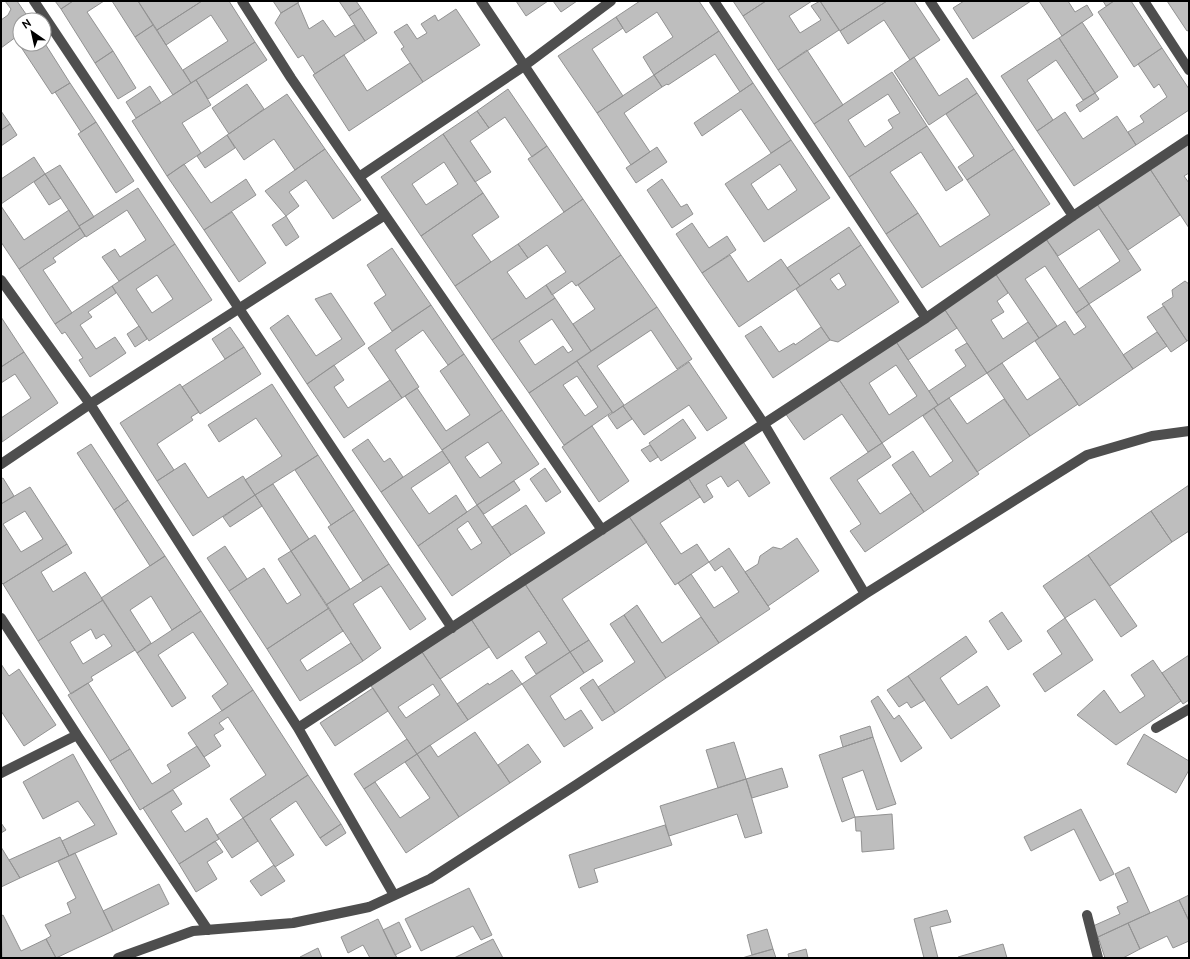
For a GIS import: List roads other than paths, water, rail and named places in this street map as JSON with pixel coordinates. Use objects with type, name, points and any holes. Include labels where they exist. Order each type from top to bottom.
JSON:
[{"type":"street","points":[[34,1],[452,628]]},
{"type":"street","points":[[242,1],[291,78],[602,530]]},
{"type":"street","points":[[481,1],[764,424],[865,594]]},
{"type":"street","points":[[359,177],[524,66],[611,1]]},
{"type":"street","points":[[714,1],[926,318]]},
{"type":"street","points":[[930,1],[1073,216]]},
{"type":"street","points":[[1144,1],[1189,70]]},
{"type":"street","points":[[298,728],[926,318],[1073,216],[1189,139]]},
{"type":"street","points":[[1,464],[90,404],[385,214]]},
{"type":"street","points":[[1,280],[90,404],[298,728],[394,895]]},
{"type":"street","points":[[118,958],[193,931],[293,923],[369,907],[430,879],[576,785],[865,594],[1087,455],[1152,436],[1189,431]]},
{"type":"street","points":[[1,618],[77,735],[208,930]]},
{"type":"street","points":[[1156,728],[1189,709]]},
{"type":"street","points":[[1,773],[77,735]]},
{"type":"street","points":[[1087,915],[1098,958]]}]
